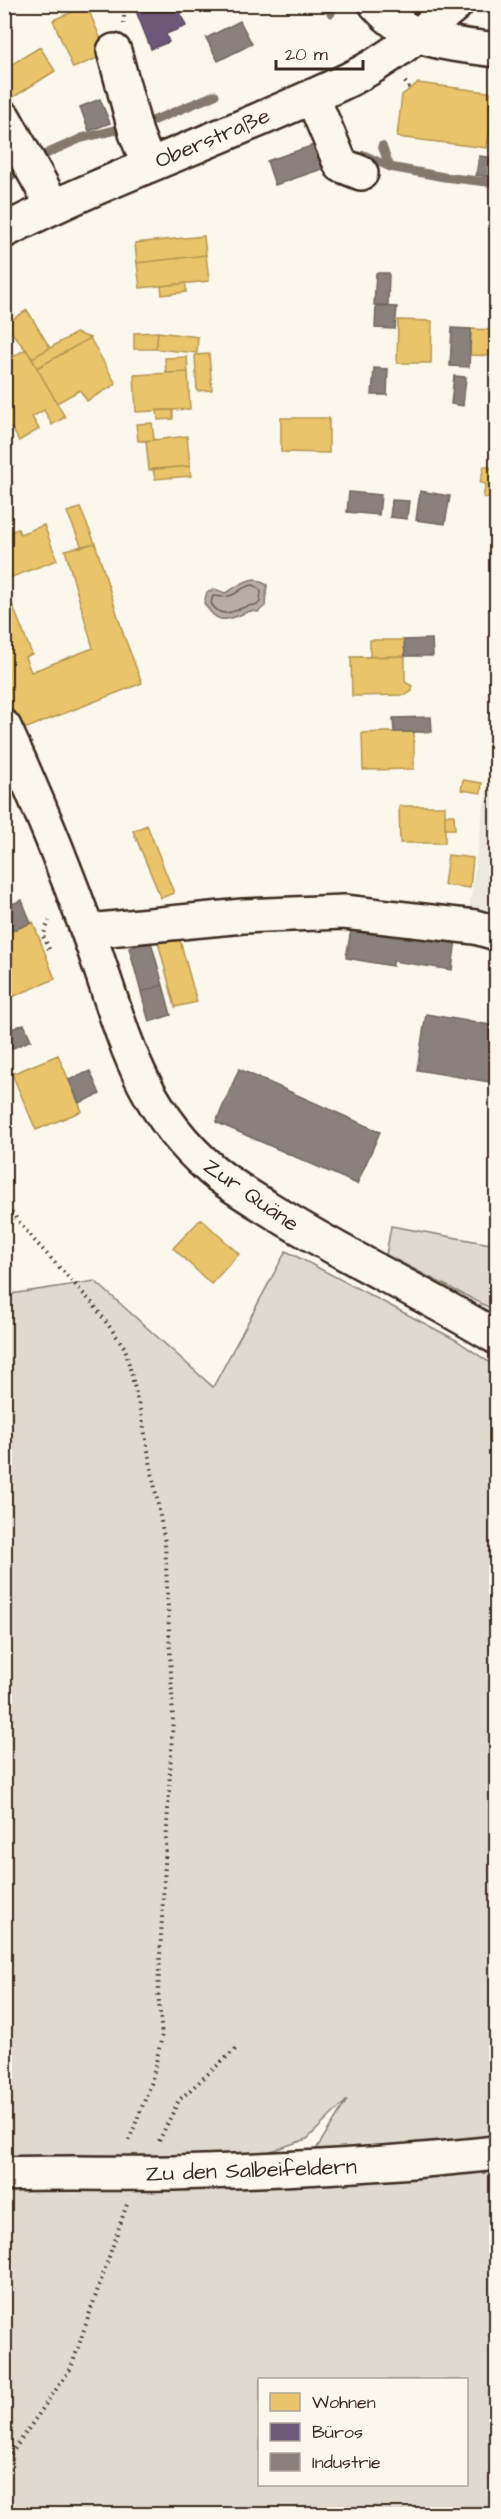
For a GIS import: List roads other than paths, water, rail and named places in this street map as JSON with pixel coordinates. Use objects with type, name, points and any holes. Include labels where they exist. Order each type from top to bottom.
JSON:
[{"type":"street","points":[[376,4],[385,14],[417,37],[496,50]]},
{"type":"street","name":"Oberstraße","points":[[4,231],[53,206],[148,164],[349,80],[417,37],[456,4]]},
{"type":"street","points":[[114,51],[134,125],[148,164]]},
{"type":"street","points":[[312,96],[341,165],[362,173]]},
{"type":"street","points":[[4,118],[53,206]]},
{"type":"street","name":"Zur Quäne","points":[[4,727],[88,931],[129,1054],[155,1107],[187,1146],[213,1170],[251,1198],[330,1246],[442,1305],[496,1337]]},
{"type":"street","points":[[88,931],[243,916],[344,912],[467,925],[496,933]]},
{"type":"street","name":"Zu den Salbeifeldern","points":[[4,2174],[75,2171],[143,2173],[367,2166],[496,2153]]},
{"type":"water","points":[[255,579],[267,585],[265,606],[258,612],[250,611],[230,619],[219,619],[209,611],[204,603],[207,592],[215,589],[225,593]]},
{"type":"waterway","points":[[325,4],[331,13]]},
{"type":"waterway","points":[[4,180],[50,152],[82,138],[150,122],[215,95]]},
{"type":"waterway","points":[[382,146],[390,167],[444,177],[496,183]]},
{"type":"waterway","points":[[364,155],[390,167]]}]
